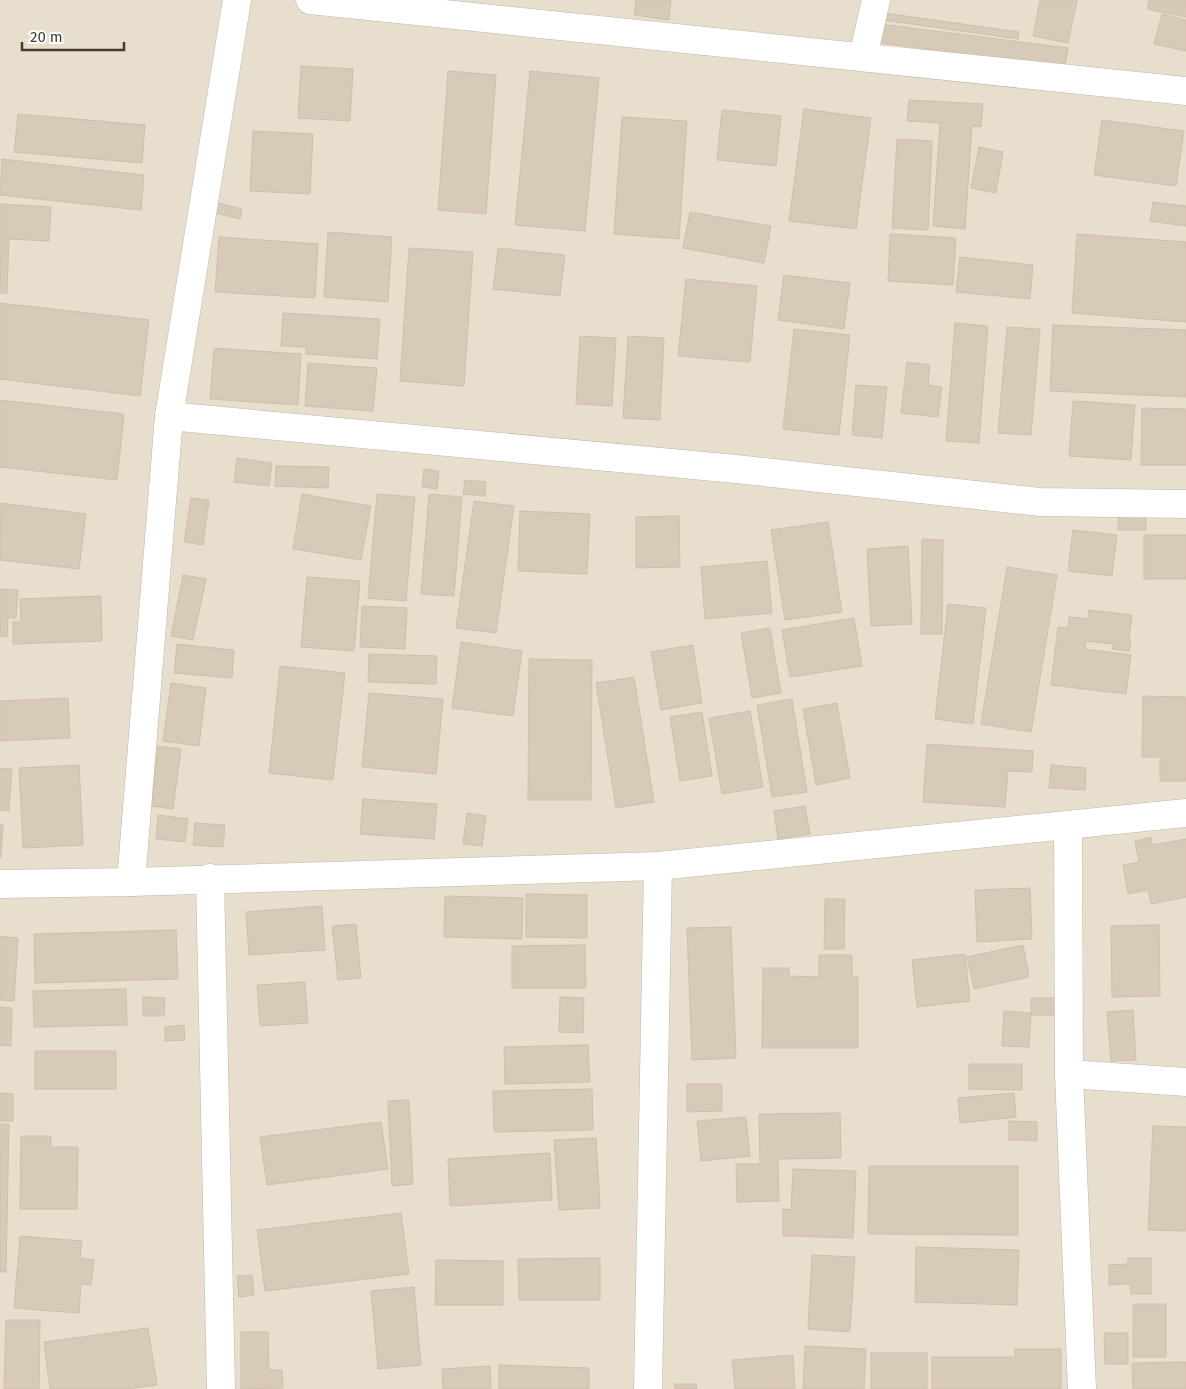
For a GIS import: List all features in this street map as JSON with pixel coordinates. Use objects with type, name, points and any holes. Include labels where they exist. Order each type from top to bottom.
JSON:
[{"type":"street","points":[[131,882],[169,416],[238,0]]},
{"type":"street","points":[[310,0],[434,6],[863,57],[1186,91]]},
{"type":"street","points":[[863,57],[876,0]]},
{"type":"street","points":[[169,416],[736,469],[1040,502],[1186,504]]},
{"type":"street","points":[[0,884],[131,882],[210,878],[658,866],[1186,813]]},
{"type":"street","points":[[1068,826],[1069,1074],[1082,1389]]},
{"type":"street","points":[[648,1389],[658,866]]},
{"type":"street","points":[[210,878],[221,1389]]},
{"type":"street","points":[[1069,1074],[1186,1082]]},
{"type":"shaded area","points":[[0,0],[1186,0],[1186,1389],[0,1389]]},
{"type":"building","points":[[636,0],[671,0],[669,20],[634,15]]},
{"type":"building","points":[[1040,0],[1077,0],[1068,43],[1033,36]]},
{"type":"building","points":[[1149,0],[1186,0],[1186,17],[1147,9]]},
{"type":"building","points":[[884,13],[1019,32],[1018,39],[883,20]]},
{"type":"building","points":[[1162,14],[1186,20],[1186,51],[1154,44]]},
{"type":"building","points":[[880,24],[1068,48],[1065,67],[875,42]]},
{"type":"building","points":[[301,66],[353,69],[350,121],[298,118]]},
{"type":"building","points":[[448,71],[496,75],[486,214],[438,210]]},
{"type":"building","points":[[530,71],[599,78],[585,231],[515,225]]},
{"type":"building","points":[[909,100],[983,104],[981,127],[972,126],[965,229],[933,226],[940,123],[907,121]]},
{"type":"building","points":[[804,109],[871,118],[856,229],[789,221]]},
{"type":"building","points":[[722,110],[781,116],[776,166],[717,160]]},
{"type":"building","points":[[18,114],[145,125],[142,163],[14,152]]},
{"type":"building","points":[[622,117],[687,121],[679,239],[614,234]]},
{"type":"building","points":[[1102,120],[1184,131],[1176,186],[1094,175]]},
{"type":"building","points":[[253,131],[313,134],[310,194],[250,191]]},
{"type":"building","points":[[897,139],[932,141],[928,230],[892,228]]},
{"type":"building","points":[[979,147],[1003,152],[996,193],[971,188]]},
{"type":"building","points":[[2,159],[144,175],[141,210],[0,195]]},
{"type":"building","points":[[214,202],[242,209],[240,219],[211,212]]},
{"type":"building","points":[[1153,202],[1186,206],[1186,226],[1150,221]]},
{"type":"building","points":[[0,204],[51,207],[49,241],[9,239],[7,293],[0,293]]},
{"type":"building","points":[[690,212],[771,226],[764,263],[683,248]]},
{"type":"building","points":[[328,232],[392,237],[388,302],[324,297]]},
{"type":"building","points":[[890,234],[956,238],[953,285],[888,281]]},
{"type":"building","points":[[1077,234],[1186,242],[1186,322],[1072,313]]},
{"type":"building","points":[[219,237],[318,244],[315,298],[215,292]]},
{"type":"building","points":[[409,248],[473,252],[464,386],[400,381]]},
{"type":"building","points":[[498,248],[565,255],[560,296],[493,289]]},
{"type":"building","points":[[960,257],[1033,265],[1030,299],[956,292]]},
{"type":"building","points":[[784,275],[850,283],[844,329],[778,320]]},
{"type":"building","points":[[686,279],[757,286],[750,362],[678,356]]},
{"type":"building","points":[[0,303],[149,320],[140,396],[0,379]]},
{"type":"building","points":[[283,313],[380,319],[377,359],[306,354],[306,347],[281,346]]},
{"type":"building","points":[[955,323],[988,326],[979,443],[946,441]]},
{"type":"building","points":[[1053,325],[1186,330],[1186,397],[1050,391]]},
{"type":"building","points":[[1007,327],[1040,329],[1031,435],[998,433]]},
{"type":"building","points":[[794,329],[850,335],[839,435],[783,429]]},
{"type":"building","points":[[580,336],[616,338],[612,406],[576,404]]},
{"type":"building","points":[[628,336],[664,338],[660,420],[623,418]]},
{"type":"building","points":[[214,348],[301,354],[298,405],[210,399]]},
{"type":"building","points":[[907,362],[930,365],[928,385],[942,387],[938,417],[901,413]]},
{"type":"building","points":[[308,363],[377,368],[373,411],[305,406]]},
{"type":"building","points":[[856,385],[887,387],[882,438],[852,435]]},
{"type":"building","points":[[0,400],[124,414],[117,480],[0,467]]},
{"type":"building","points":[[1073,401],[1135,405],[1131,460],[1069,456]]},
{"type":"building","points":[[1142,408],[1186,409],[1186,465],[1141,465]]},
{"type":"building","points":[[237,458],[272,463],[269,486],[234,482]]},
{"type":"building","points":[[276,466],[329,467],[328,488],[275,486]]},
{"type":"building","points":[[424,469],[439,471],[437,489],[422,487]]},
{"type":"building","points":[[465,480],[486,482],[485,496],[463,494]]},
{"type":"building","points":[[302,494],[371,506],[361,560],[293,549]]},
{"type":"building","points":[[377,494],[415,497],[406,601],[368,598]]},
{"type":"building","points":[[429,494],[462,497],[454,596],[421,594]]},
{"type":"building","points":[[191,498],[209,500],[203,545],[184,542]]},
{"type":"building","points":[[474,501],[514,506],[496,633],[456,628]]},
{"type":"building","points":[[1,503],[86,514],[79,569],[0,560]]},
{"type":"building","points":[[1119,510],[1146,510],[1146,530],[1118,530]]},
{"type":"building","points":[[520,511],[590,514],[587,574],[518,571]]},
{"type":"building","points":[[679,516],[680,567],[636,568],[636,517]]},
{"type":"building","points":[[828,522],[842,612],[785,620],[771,530]]},
{"type":"building","points":[[1073,530],[1117,535],[1112,576],[1068,571]]},
{"type":"building","points":[[1144,535],[1186,535],[1186,579],[1144,579]]},
{"type":"building","points":[[922,539],[943,540],[942,634],[921,634]]},
{"type":"building","points":[[908,546],[912,624],[871,626],[867,549]]},
{"type":"building","points":[[767,561],[772,613],[705,619],[701,567]]},
{"type":"building","points":[[1007,567],[1057,575],[1031,732],[981,724]]},
{"type":"building","points":[[183,575],[206,579],[193,640],[171,636]]},
{"type":"building","points":[[307,577],[360,581],[354,651],[301,647]]},
{"type":"building","points":[[0,589],[18,590],[16,618],[8,617],[7,637],[0,636]]},
{"type":"building","points":[[101,596],[102,641],[13,644],[13,622],[21,622],[20,599]]},
{"type":"building","points":[[948,604],[986,608],[973,724],[935,719]]},
{"type":"building","points":[[362,606],[407,608],[405,649],[360,647]]},
{"type":"building","points":[[1089,610],[1132,615],[1129,651],[1112,649],[1113,644],[1086,641],[1085,649],[1131,655],[1126,694],[1051,685],[1058,627],[1068,628],[1069,617],[1088,619]]},
{"type":"building","points":[[854,618],[862,666],[790,677],[782,630]]},
{"type":"building","points":[[770,628],[781,693],[752,698],[741,633]]},
{"type":"building","points":[[461,642],[522,651],[513,716],[452,708]]},
{"type":"building","points":[[177,644],[234,650],[232,678],[174,673]]},
{"type":"building","points":[[693,645],[702,703],[661,710],[651,652]]},
{"type":"building","points":[[369,654],[437,656],[436,684],[368,682]]},
{"type":"building","points":[[529,659],[592,660],[591,800],[528,800]]},
{"type":"building","points":[[280,666],[345,673],[333,780],[269,773]]},
{"type":"building","points":[[634,677],[654,802],[616,808],[596,683]]},
{"type":"building","points":[[171,683],[206,688],[199,746],[163,741]]},
{"type":"building","points":[[369,693],[443,699],[436,774],[362,767]]},
{"type":"building","points":[[1143,696],[1186,697],[1186,781],[1160,781],[1160,757],[1142,757]]},
{"type":"building","points":[[68,698],[70,738],[0,741],[0,701]]},
{"type":"building","points":[[792,699],[807,792],[772,797],[757,705]]},
{"type":"building","points":[[837,703],[850,778],[816,785],[803,709]]},
{"type":"building","points":[[750,711],[763,787],[722,794],[709,718]]},
{"type":"building","points":[[702,712],[712,776],[680,781],[670,717]]},
{"type":"building","points":[[927,744],[1033,751],[1032,772],[1008,771],[1005,807],[923,802]]},
{"type":"building","points":[[158,746],[181,749],[173,809],[151,806]]},
{"type":"building","points":[[79,765],[83,845],[23,848],[19,768]]},
{"type":"building","points":[[1051,765],[1086,768],[1085,790],[1049,788]]},
{"type":"building","points":[[0,768],[12,769],[9,811],[0,810]]},
{"type":"building","points":[[363,799],[437,804],[434,839],[360,834]]},
{"type":"building","points":[[805,806],[810,834],[778,839],[774,811]]},
{"type":"building","points":[[467,813],[486,816],[482,846],[463,844]]},
{"type":"building","points":[[158,815],[188,819],[185,842],[156,839]]},
{"type":"building","points":[[195,823],[225,825],[223,847],[193,845]]},
{"type":"building","points":[[0,824],[3,824],[1,857],[0,857]]},
{"type":"building","points":[[1151,837],[1152,845],[1186,839],[1186,897],[1151,904],[1148,890],[1128,894],[1123,865],[1139,862],[1135,841]]},
{"type":"building","points":[[1030,888],[1032,939],[977,942],[975,890]]},
{"type":"building","points":[[526,894],[587,895],[587,938],[526,937]]},
{"type":"building","points":[[445,896],[523,898],[522,939],[444,937]]},
{"type":"building","points":[[825,899],[845,899],[844,949],[824,949]]},
{"type":"building","points":[[322,906],[325,950],[249,955],[246,912]]},
{"type":"building","points":[[356,924],[361,978],[338,980],[332,926]]},
{"type":"building","points":[[1159,925],[1160,996],[1112,997],[1111,926]]},
{"type":"building","points":[[731,927],[736,1058],[692,1060],[687,928]]},
{"type":"building","points":[[176,930],[178,979],[35,983],[34,934]]},
{"type":"building","points":[[0,936],[18,938],[14,1001],[0,1000]]},
{"type":"building","points":[[585,945],[586,988],[512,988],[512,946]]},
{"type":"building","points":[[1023,945],[1029,977],[974,989],[967,957]]},
{"type":"building","points":[[965,954],[970,1001],[917,1007],[912,960]]},
{"type":"building","points":[[819,955],[852,955],[852,976],[858,977],[858,1048],[762,1048],[763,968],[789,968],[789,976],[819,977]]},
{"type":"building","points":[[305,982],[308,1023],[260,1026],[257,985]]},
{"type":"building","points":[[126,989],[127,1025],[34,1027],[33,991]]},
{"type":"building","points":[[143,997],[165,998],[164,1016],[143,1016]]},
{"type":"building","points":[[560,997],[584,998],[583,1033],[559,1032]]},
{"type":"building","points":[[1031,998],[1056,998],[1055,1015],[1031,1015]]},
{"type":"building","points":[[0,1007],[12,1008],[11,1046],[0,1045]]},
{"type":"building","points":[[1133,1010],[1136,1060],[1111,1061],[1107,1012]]},
{"type":"building","points":[[1004,1011],[1031,1013],[1029,1047],[1002,1046]]},
{"type":"building","points":[[184,1025],[185,1040],[165,1041],[165,1027]]},
{"type":"building","points":[[588,1045],[590,1082],[505,1084],[504,1047]]},
{"type":"building","points":[[35,1051],[116,1051],[116,1089],[35,1089]]},
{"type":"building","points":[[969,1064],[1022,1064],[1022,1090],[969,1089]]},
{"type":"building","points":[[687,1084],[722,1084],[722,1111],[687,1112]]},
{"type":"building","points":[[592,1089],[593,1130],[494,1132],[493,1091]]},
{"type":"building","points":[[0,1093],[13,1094],[13,1121],[0,1121]]},
{"type":"building","points":[[1014,1093],[1016,1117],[960,1123],[958,1098]]},
{"type":"building","points":[[409,1100],[413,1184],[392,1186],[388,1101]]},
{"type":"building","points":[[840,1113],[841,1158],[778,1159],[779,1201],[737,1202],[736,1164],[760,1164],[759,1114]]},
{"type":"building","points":[[746,1117],[750,1156],[701,1161],[697,1121]]},
{"type":"building","points":[[1009,1121],[1037,1122],[1037,1141],[1009,1140]]},
{"type":"building","points":[[381,1122],[388,1169],[267,1185],[260,1137]]},
{"type":"building","points":[[0,1124],[9,1124],[6,1272],[0,1272]]},
{"type":"building","points":[[1153,1126],[1186,1127],[1186,1231],[1148,1230]]},
{"type":"building","points":[[21,1136],[51,1136],[51,1147],[78,1147],[77,1209],[20,1209]]},
{"type":"building","points":[[596,1138],[600,1208],[559,1210],[554,1140]]},
{"type":"building","points":[[550,1153],[552,1200],[450,1206],[448,1159]]},
{"type":"building","points":[[869,1166],[1018,1166],[1018,1235],[868,1234]]},
{"type":"building","points":[[793,1169],[856,1171],[853,1238],[783,1236],[783,1209],[791,1210]]},
{"type":"building","points":[[401,1213],[409,1274],[265,1291],[257,1230]]},
{"type":"building","points":[[20,1236],[82,1241],[80,1258],[94,1260],[91,1285],[81,1284],[79,1313],[14,1308]]},
{"type":"building","points":[[916,1247],[1019,1250],[1017,1305],[915,1302]]},
{"type":"building","points":[[812,1255],[855,1257],[850,1332],[808,1329]]},
{"type":"building","points":[[600,1258],[600,1300],[519,1300],[518,1259]]},
{"type":"building","points":[[1128,1258],[1151,1258],[1151,1294],[1131,1294],[1130,1284],[1109,1285],[1109,1265],[1128,1264]]},
{"type":"building","points":[[436,1260],[503,1261],[503,1305],[435,1305]]},
{"type":"building","points":[[252,1275],[254,1295],[239,1297],[237,1276]]},
{"type":"building","points":[[414,1287],[421,1365],[378,1369],[371,1291]]},
{"type":"building","points":[[1133,1304],[1166,1304],[1166,1357],[1133,1357]]},
{"type":"building","points":[[6,1320],[40,1320],[39,1389],[4,1389]]},
{"type":"building","points":[[148,1328],[157,1385],[127,1389],[50,1389],[44,1342]]},
{"type":"building","points":[[241,1332],[268,1332],[269,1370],[282,1370],[283,1388],[241,1389]]},
{"type":"building","points":[[1104,1333],[1128,1333],[1128,1364],[1105,1364]]},
{"type":"building","points":[[805,1346],[866,1349],[864,1389],[803,1389]]},
{"type":"building","points":[[1015,1349],[1061,1349],[1061,1389],[932,1389],[932,1357],[1015,1357]]},
{"type":"building","points":[[871,1353],[927,1353],[927,1389],[871,1389]]},
{"type":"building","points":[[793,1355],[795,1389],[735,1389],[732,1360]]},
{"type":"building","points":[[1186,1362],[1186,1389],[1133,1389],[1132,1363]]},
{"type":"building","points":[[499,1365],[589,1368],[589,1389],[499,1389]]},
{"type":"building","points":[[490,1366],[491,1389],[443,1389],[442,1369]]},
{"type":"building","points":[[675,1384],[696,1384],[697,1389],[675,1389]]}]
